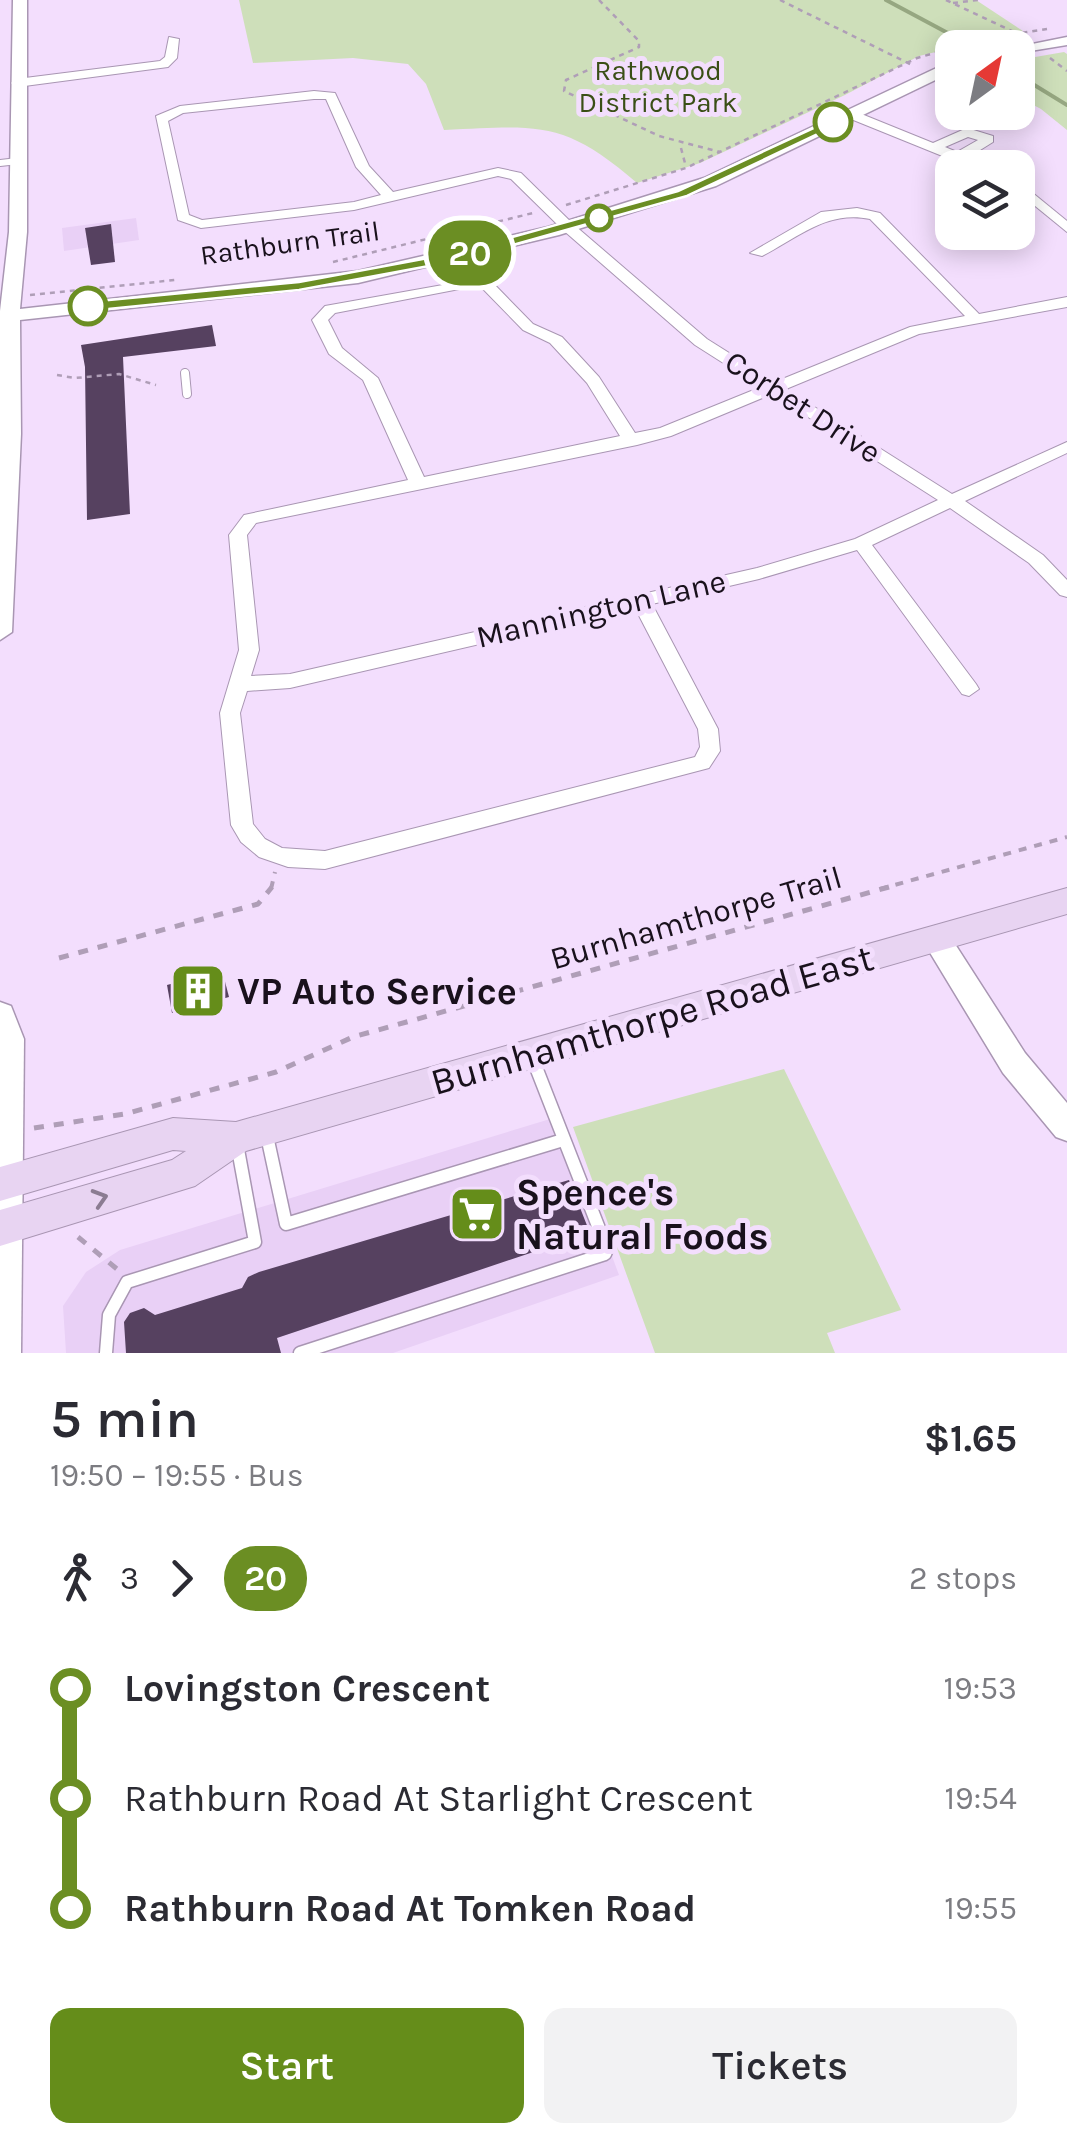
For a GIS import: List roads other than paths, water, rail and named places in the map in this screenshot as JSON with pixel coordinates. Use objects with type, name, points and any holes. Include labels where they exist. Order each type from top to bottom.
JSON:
[{"type":"main road","name":"Burnhamthorpe Road East","points":[[3,1228],[182,1174],[251,1134],[1067,901]]},
{"type":"main road","name":"Burnhamthorpe Road East","points":[[4,1184],[173,1134],[251,1134]]},
{"type":"street","points":[[0,632],[10,434],[6,316],[9,232],[18,160],[20,0]]},
{"type":"street","points":[[17,82],[164,64],[171,58],[173,39]]},
{"type":"street","points":[[1035,40],[1067,41]]},
{"type":"street","points":[[6,316],[358,277],[568,227],[682,194],[935,73]]},
{"type":"street","name":"Corbet Drive","points":[[390,197],[363,167],[330,96],[314,94],[180,110],[161,120],[180,208],[190,222],[223,223],[312,212],[390,197],[498,172],[516,176],[556,208],[568,227],[673,319],[772,390],[1036,559],[1067,591]]},
{"type":"street","points":[[850,114],[940,150]]},
{"type":"street","points":[[935,148],[963,133],[988,139],[970,150]]},
{"type":"street","points":[[1035,200],[1067,228]]},
{"type":"street","points":[[757,252],[831,211],[856,210],[874,216],[976,318]]},
{"type":"street","points":[[418,483],[370,378],[334,351],[320,320],[330,309],[477,281],[488,286],[528,327],[556,340],[593,380],[631,441]]},
{"type":"street","points":[[640,600],[708,728],[710,756],[702,762],[325,860],[279,857],[250,840],[242,825],[230,713],[241,684],[250,630],[238,536],[250,519],[665,432],[885,340],[1067,302]]},
{"type":"street","name":"Mannington Lane","points":[[241,684],[290,681],[760,573],[862,542],[1067,447]]},
{"type":"street","points":[[862,542],[969,689]]},
{"type":"street","points":[[936,938],[1014,1064],[1067,1127]]},
{"type":"street","points":[[0,1015],[9,1039],[3,1353]]},
{"type":"lane","points":[[0,163],[18,160]]},
{"type":"lane","points":[[185,373],[187,394]]},
{"type":"lane","points":[[300,1353],[605,1254],[607,1248],[532,1056]]},
{"type":"lane","points":[[251,1134],[286,1224],[564,1140]]},
{"type":"lane","points":[[106,1353],[110,1312],[127,1282],[256,1242],[251,1134]]},
{"type":"waterway","points":[[886,0],[942,30]]},
{"type":"waterway","points":[[1035,85],[1067,105]]},
{"type":"place","name":"VP Auto Service","points":[[198,991]]},
{"type":"place","name":"Spence's Natural Foods","points":[[477,1214]]},
{"type":"park label","name":"Rathwood District Park","points":[[658,86]]}]
